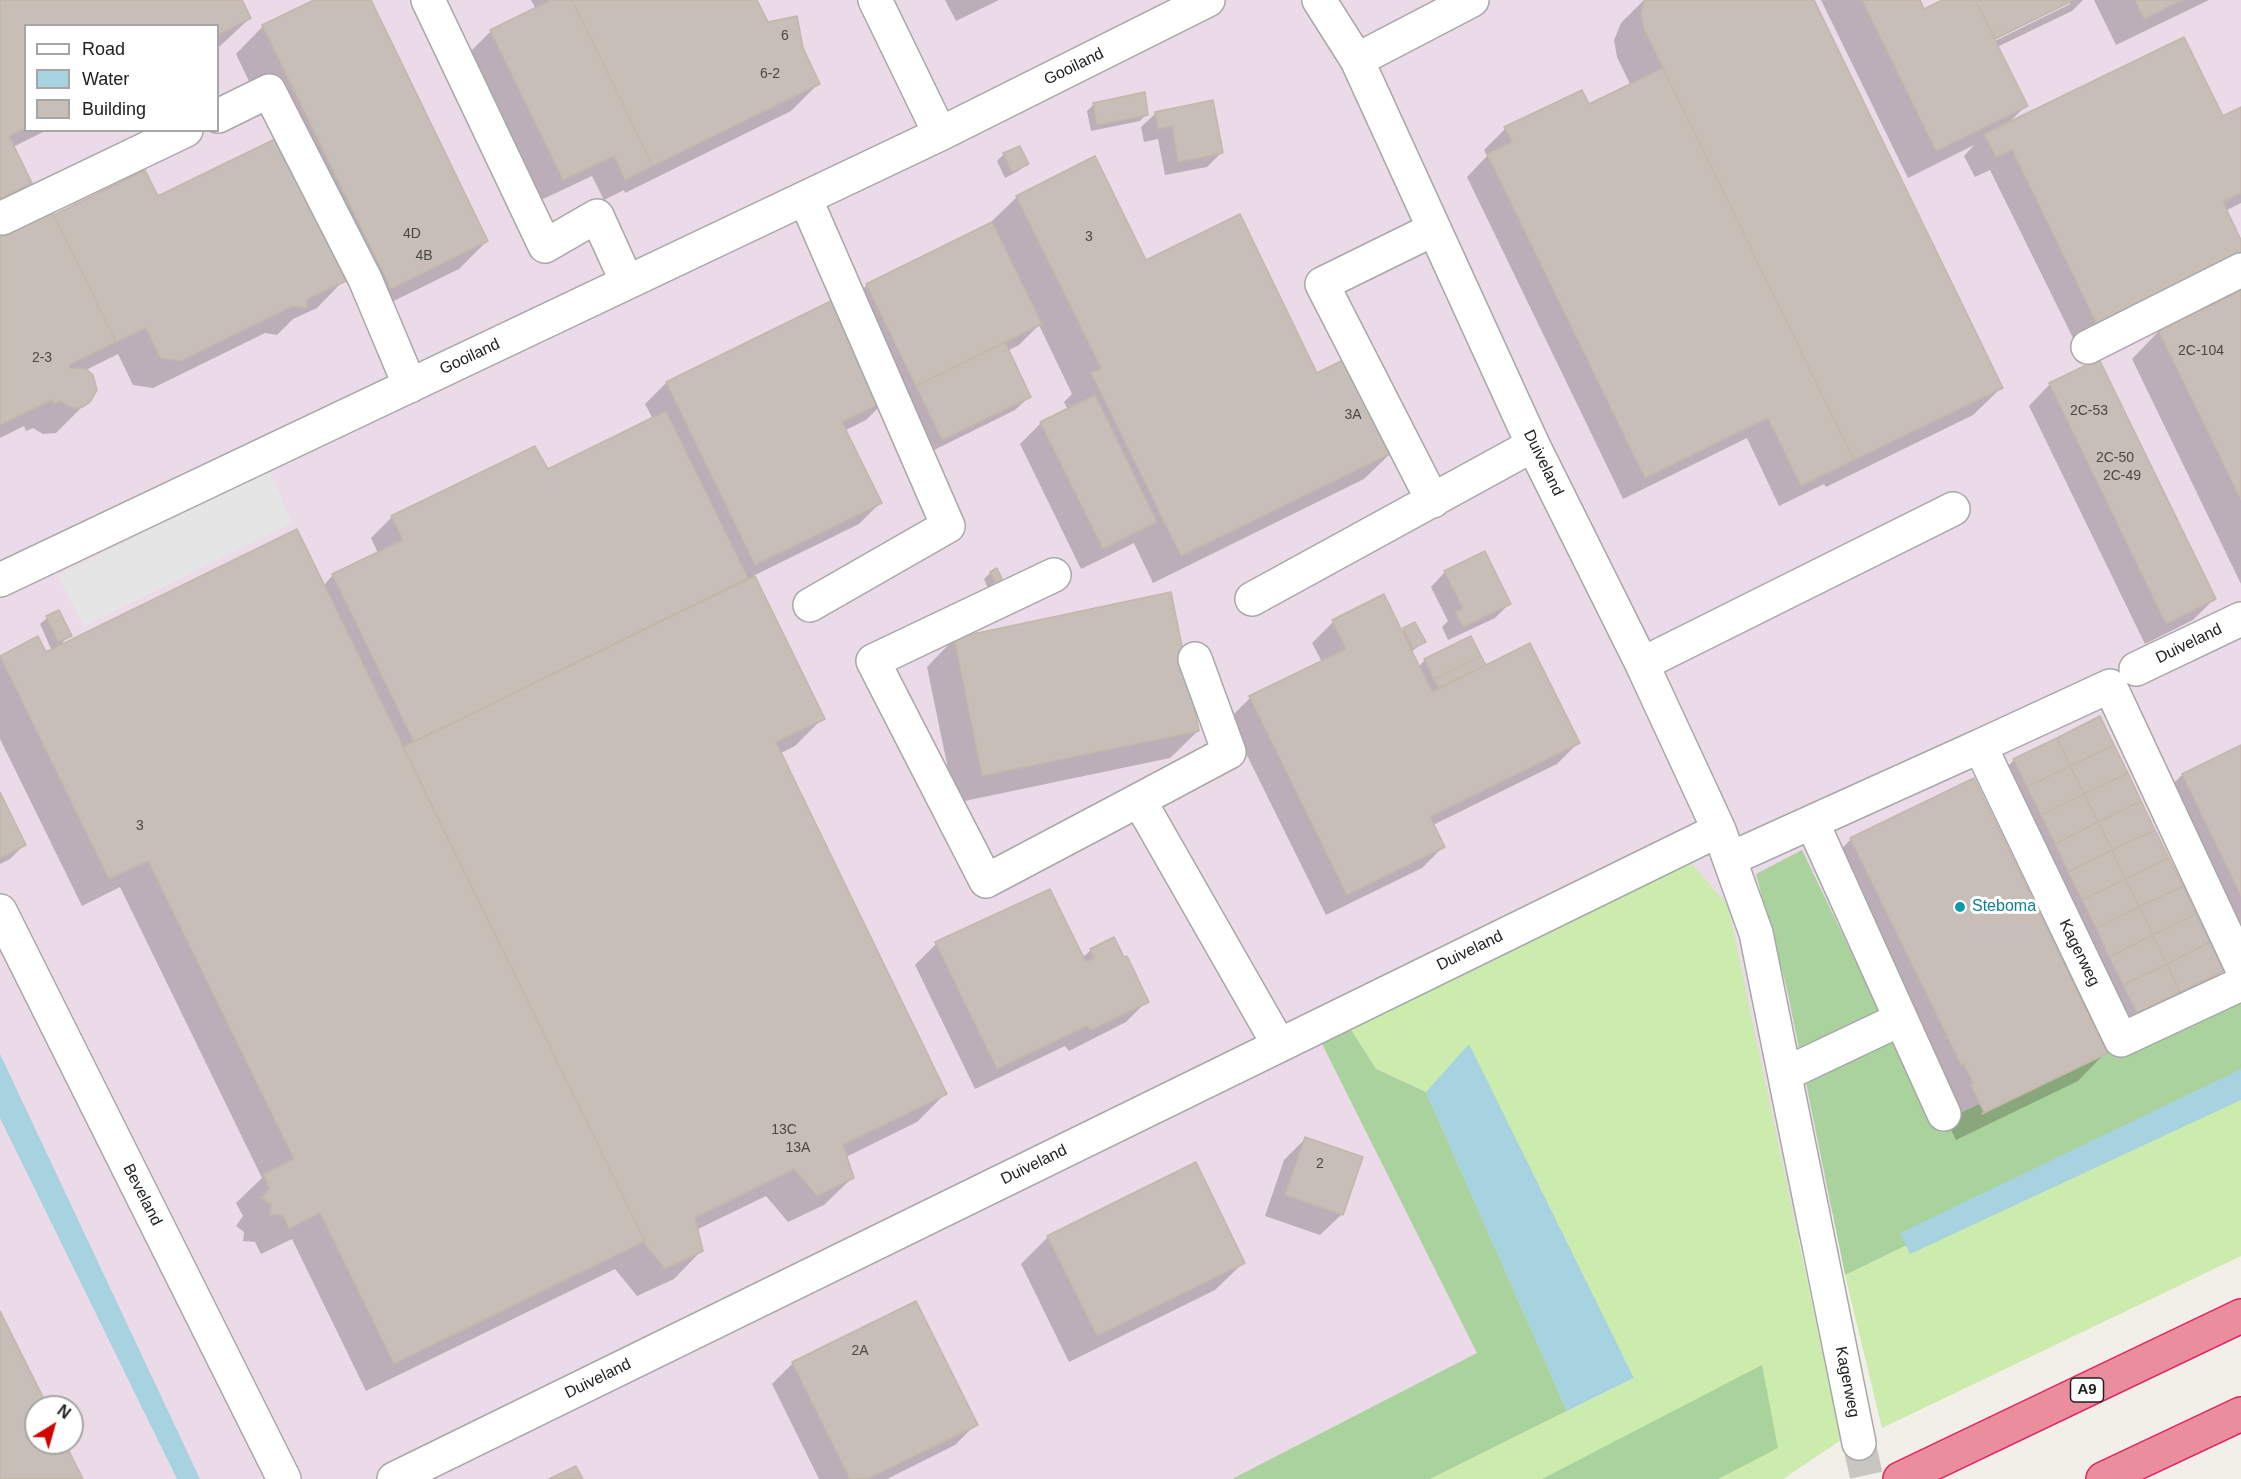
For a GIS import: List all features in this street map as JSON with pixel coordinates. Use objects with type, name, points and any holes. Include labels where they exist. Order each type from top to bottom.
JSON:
[{"type":"highway","name":"A9","points":[[1900,1479],[2241,1316]]},
{"type":"highway","points":[[2103,1479],[2241,1414]]},
{"type":"street","points":[[428,0],[545,246],[597,216],[627,282]]},
{"type":"street","points":[[874,0],[940,134]]},
{"type":"street","name":"Gooiland","points":[[0,580],[940,134],[1208,0]]},
{"type":"street","name":"Duiveland","points":[[394,1479],[1279,1045],[1724,845],[1642,664],[1533,445],[1356,60],[1319,0]]},
{"type":"street","points":[[1356,60],[1472,0]]},
{"type":"street","points":[[219,116],[269,91],[365,279],[410,386]]},
{"type":"street","points":[[2,218],[182,132]]},
{"type":"street","points":[[805,198],[948,526],[810,605]]},
{"type":"street","points":[[1433,501],[1322,284],[1434,229]]},
{"type":"street","points":[[2088,347],[2241,270]]},
{"type":"street","points":[[1252,599],[1533,445]]},
{"type":"street","points":[[1642,664],[1953,509]]},
{"type":"street","points":[[1054,575],[873,661],[986,881],[1229,752],[1195,659]]},
{"type":"street","name":"Duiveland","points":[[2136,669],[2241,619]]},
{"type":"street","points":[[1724,845],[1812,822],[2110,686],[2241,966]]},
{"type":"street","name":"Kagerweg","points":[[1980,746],[2121,1040],[2241,984]]},
{"type":"street","points":[[1138,800],[1279,1045]]},
{"type":"street","points":[[1812,822],[1944,1114]]},
{"type":"street","name":"Kagerweg","points":[[1724,845],[1756,933],[1860,1443]]},
{"type":"street","name":"Beveland","points":[[0,912],[284,1479]]},
{"type":"street","points":[[1785,1074],[1901,1018]]},
{"type":"shaded area","points":[[0,0],[2241,0],[2241,1019],[1871,1184],[1703,1313],[1379,1479],[0,1479]]},
{"type":"shaded area","points":[[270,471],[292,523],[84,626],[58,575]]},
{"type":"green space","points":[[1802,850],[1934,1125],[2241,984],[2241,1084],[1845,1275],[1787,989],[1756,874]]},
{"type":"green space","points":[[1668,858],[1693,865],[1728,906],[1841,1440],[1783,1479],[1430,1479],[1634,1378],[1469,1045],[1426,1092],[1376,1069],[1341,1014]]},
{"type":"green space","points":[[1341,1014],[1376,1069],[1426,1092],[1567,1411],[1430,1479],[1232,1479],[1477,1353],[1314,1028]]},
{"type":"green space","points":[[2241,1084],[2241,1256],[1882,1428],[1845,1275]]},
{"type":"green space","points":[[1762,1365],[1778,1448],[1718,1479],[1542,1479]]},
{"type":"water","points":[[1469,1044],[1634,1378],[1567,1411],[1426,1092]]},
{"type":"water","points":[[0,1054],[200,1479],[177,1479],[0,1118]]},
{"type":"water","points":[[2241,1069],[2241,1100],[1910,1254],[1900,1233]]},
{"type":"building","points":[[0,0],[242,0],[251,18],[219,34],[219,24],[24,24],[24,129],[9,136],[32,183],[0,199]]},
{"type":"building","points":[[314,0],[371,0],[488,241],[391,289],[262,25]]},
{"type":"building","points":[[551,0],[572,0],[653,166],[625,180],[614,156],[563,180],[490,30]]},
{"type":"building","points":[[572,0],[757,0],[768,22],[797,16],[803,48],[820,84],[653,166]]},
{"type":"building","points":[[1644,0],[1814,0],[2003,388],[1854,460],[1644,29],[1641,14]]},
{"type":"building","points":[[1862,0],[1920,0],[1924,9],[1942,0],[1975,0],[2028,106],[1936,151]]},
{"type":"building","points":[[1975,0],[2074,0],[1995,39]]},
{"type":"building","points":[[2135,0],[2182,0],[2144,19]]},
{"type":"building","points":[[2184,37],[2223,116],[2241,107],[2241,193],[2223,202],[2241,240],[2241,254],[2097,324],[2012,150],[1996,157],[1984,134]]},
{"type":"building","points":[[1663,68],[1854,460],[1801,486],[1768,418],[1645,478],[1487,154],[1512,142],[1504,127],[1582,90],[1589,104]]},
{"type":"building","points":[[1145,92],[1148,115],[1097,125],[1093,103]]},
{"type":"building","points":[[1213,100],[1223,153],[1178,162],[1172,126],[1158,129],[1155,112]]},
{"type":"building","points":[[277,138],[346,281],[308,299],[306,308],[293,306],[181,361],[160,358],[146,328],[116,342],[54,215],[145,170],[158,196]]},
{"type":"building","points":[[1020,146],[1029,164],[1012,172],[1003,153]]},
{"type":"building","points":[[1095,156],[1146,260],[1240,214],[1317,373],[1347,358],[1394,452],[1181,556],[1091,373],[1101,368],[1016,196]]},
{"type":"building","points":[[52,211],[116,342],[69,365],[70,368],[85,368],[93,375],[97,390],[90,402],[83,407],[75,408],[61,401],[54,404],[52,400],[0,425],[0,234]]},
{"type":"building","points":[[992,222],[1042,324],[916,386],[866,284]]},
{"type":"building","points":[[2241,290],[2241,500],[2158,330]]},
{"type":"building","points":[[839,297],[889,399],[842,422],[882,503],[755,565],[666,382]]},
{"type":"building","points":[[1005,342],[1031,397],[942,440],[916,386]]},
{"type":"building","points":[[2099,359],[2216,599],[2166,624],[2049,383]]},
{"type":"building","points":[[1095,395],[1157,522],[1103,549],[1040,422]]},
{"type":"building","points":[[666,411],[748,578],[414,742],[332,574],[403,540],[391,516],[535,446],[548,469]]},
{"type":"building","points":[[297,529],[645,1241],[394,1364],[320,1213],[289,1229],[283,1215],[271,1214],[270,1216],[271,1204],[260,1197],[263,1197],[269,1188],[263,1174],[294,1159],[148,861],[109,879],[0,656],[38,636],[46,652]]},
{"type":"building","points":[[1485,551],[1511,604],[1463,627],[1455,612],[1463,608],[1444,571]]},
{"type":"building","points":[[997,568],[1002,579],[995,582],[990,572]]},
{"type":"building","points":[[755,576],[825,719],[776,742],[947,1094],[843,1145],[854,1178],[817,1196],[794,1169],[695,1218],[703,1251],[665,1269],[643,1242],[645,1241],[403,747]]},
{"type":"building","points":[[1171,592],[1199,731],[982,776],[954,638]]},
{"type":"building","points":[[1384,594],[1432,692],[1530,643],[1580,743],[1430,817],[1445,847],[1347,895],[1249,696],[1346,649],[1332,620]]},
{"type":"building","points":[[59,610],[72,636],[58,642],[46,616]]},
{"type":"building","points":[[1415,622],[1426,642],[1413,648],[1403,628]]},
{"type":"building","points":[[1471,636],[1481,656],[1434,679],[1424,659]]},
{"type":"building","points":[[1481,656],[1486,665],[1439,688],[1434,679]]},
{"type":"building","points":[[2100,716],[2114,745],[2070,766],[2057,738]]},
{"type":"building","points":[[2057,738],[2070,766],[2027,787],[2013,759]]},
{"type":"building","points":[[2114,745],[2128,773],[2084,794],[2070,766]]},
{"type":"building","points":[[2241,745],[2241,896],[2182,774]]},
{"type":"building","points":[[2070,766],[2084,794],[2041,815],[2027,787]]},
{"type":"building","points":[[2128,773],[2141,801],[2098,822],[2084,794]]},
{"type":"building","name":"Steboma","points":[[1974,778],[2070,976],[2074,977],[2071,978],[2107,1052],[2110,1052],[1982,1114],[1984,1112],[1970,1084],[1973,1083],[1964,1064],[1961,1065],[1948,1038],[1944,1038],[1947,1036],[1850,838]]},
{"type":"building","points":[[0,792],[26,845],[0,858]]},
{"type":"building","points":[[2084,794],[2098,822],[2055,844],[2041,815]]},
{"type":"building","points":[[2141,801],[2155,830],[2112,850],[2098,822]]},
{"type":"building","points":[[2098,822],[2112,850],[2068,872],[2055,844]]},
{"type":"building","points":[[2155,830],[2169,858],[2125,879],[2112,850]]},
{"type":"building","points":[[2112,850],[2125,879],[2082,900],[2068,872]]},
{"type":"building","points":[[2169,858],[2183,886],[2139,907],[2125,879]]},
{"type":"building","points":[[2125,879],[2139,907],[2096,928],[2082,900]]},
{"type":"building","points":[[2183,886],[2196,914],[2153,935],[2139,907]]},
{"type":"building","points":[[1050,889],[1086,962],[1094,958],[1090,949],[1114,937],[1124,957],[1127,956],[1149,1002],[1091,1030],[1087,1026],[997,1069],[935,942]]},
{"type":"building","points":[[2139,907],[2153,935],[2109,957],[2096,928]]},
{"type":"building","points":[[2196,914],[2210,942],[2167,964],[2153,935]]},
{"type":"building","points":[[2153,935],[2167,964],[2123,985],[2109,957]]},
{"type":"building","points":[[2210,942],[2224,971],[2180,992],[2167,964]]},
{"type":"building","points":[[2167,964],[2180,992],[2137,1013],[2123,985]]},
{"type":"building","points":[[1305,1137],[1363,1157],[1343,1215],[1285,1195]]},
{"type":"building","points":[[1196,1162],[1245,1263],[1097,1336],[1047,1236]]},
{"type":"building","points":[[916,1301],[978,1425],[868,1479],[850,1479],[792,1362]]},
{"type":"building","points":[[0,1311],[42,1395],[24,1395],[24,1455],[71,1455],[83,1479],[0,1479]]},
{"type":"building","points":[[576,1466],[583,1479],[549,1479]]},
{"type":"tunnel","points":[[1859,1443],[1867,1479]]},
{"type":"place","name":"Steboma","points":[[1960,907]]}]
